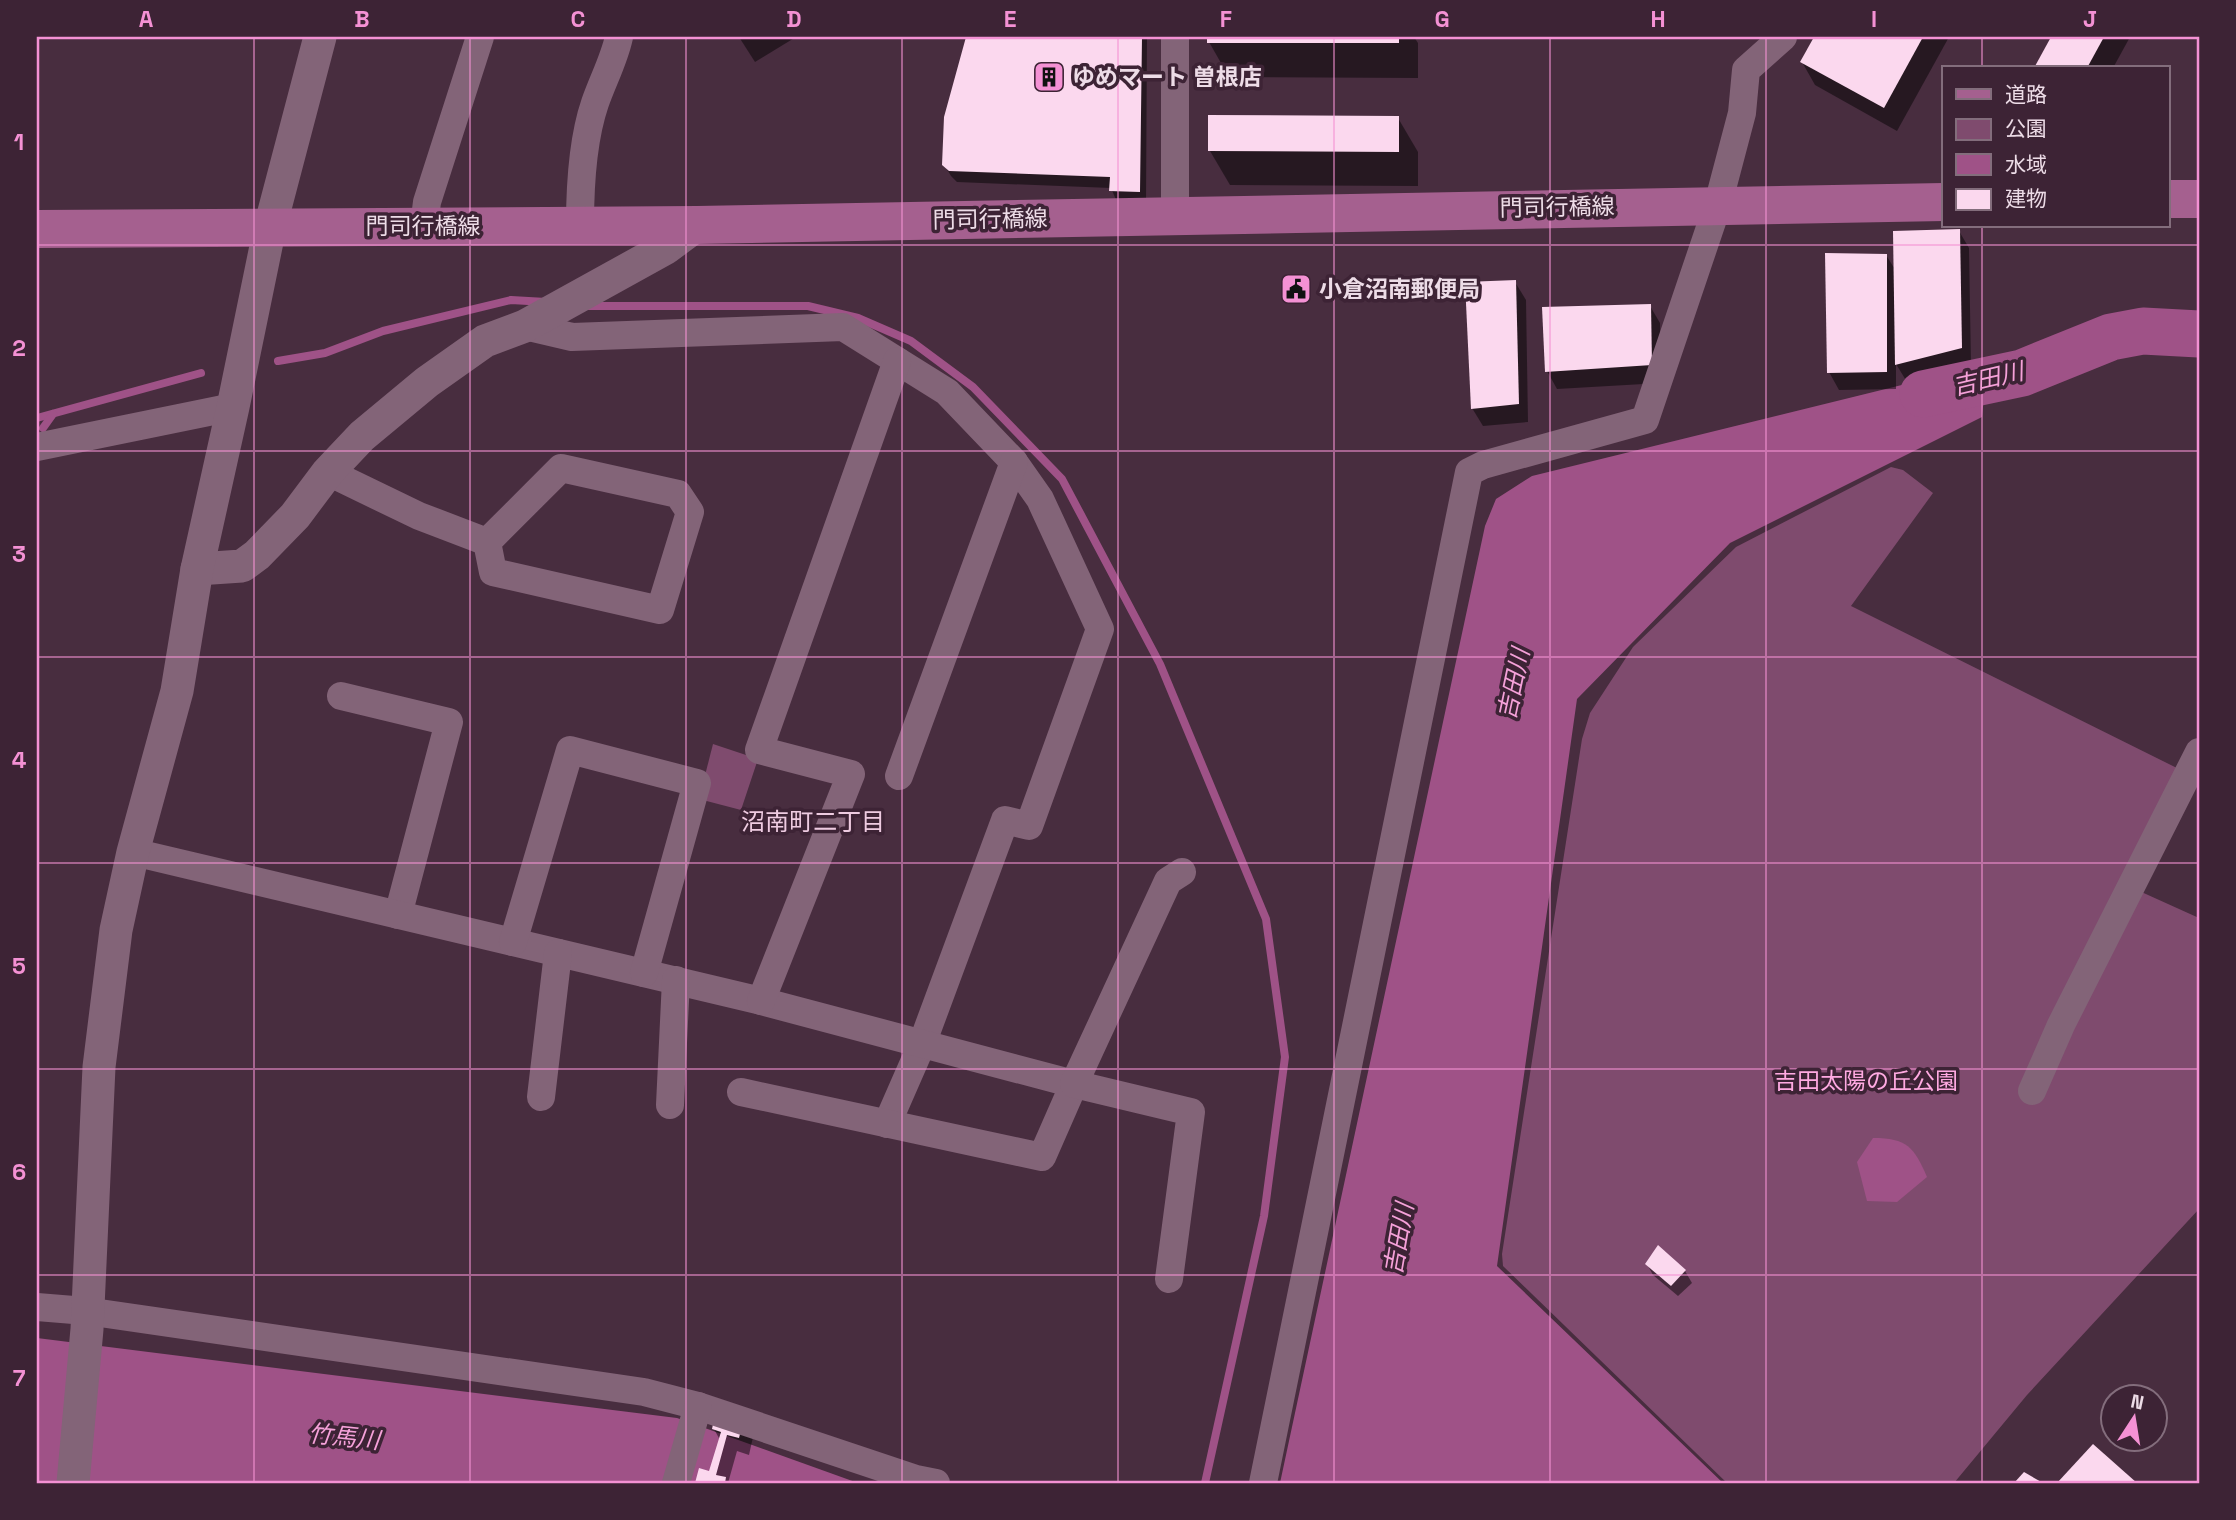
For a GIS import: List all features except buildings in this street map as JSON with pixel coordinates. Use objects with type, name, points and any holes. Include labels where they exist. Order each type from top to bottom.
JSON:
[{"type":"main road","points":[[2170,199],[2199,199]]},
{"type":"main road","name":"門司行橋線","points":[[37,229],[697,225],[1718,204],[1942,202]]},
{"type":"street","points":[[73,1483],[87,1320],[99,1067],[116,930],[133,852],[177,691],[197,569],[270,227],[320,37]]},
{"type":"street","points":[[424,226],[427,202],[480,37]]},
{"type":"street","points":[[580,225],[580,200],[594,104],[619,37]]},
{"type":"street","points":[[1175,37],[1175,215]]},
{"type":"street","points":[[1263,1483],[1469,472],[1483,465],[1645,420],[1718,204],[1742,113],[1746,70],[1783,37]]},
{"type":"street","points":[[197,569],[242,566],[257,555],[295,516],[328,472],[362,436],[427,382],[485,341],[531,323],[667,248],[697,225]]},
{"type":"street","points":[[531,323],[572,337],[843,327],[947,392],[1014,461],[1040,499],[1100,629],[1029,825],[1005,820],[922,1044],[887,1124]]},
{"type":"street","points":[[761,1001],[851,774],[759,750],[897,361]]},
{"type":"street","points":[[37,447],[239,380]]},
{"type":"street","points":[[899,776],[1014,461]]},
{"type":"street","points":[[561,468],[678,494],[690,512],[660,610],[493,572],[487,542],[561,468]]},
{"type":"street","points":[[328,472],[419,516],[487,542]]},
{"type":"street","points":[[341,696],[449,722],[398,915]]},
{"type":"street","points":[[513,942],[570,750],[697,783],[644,973]]},
{"type":"street","points":[[2032,1091],[2061,1024],[2199,752]]},
{"type":"street","points":[[133,852],[676,980],[1073,1084],[1191,1112],[1169,1279]]},
{"type":"street","points":[[741,1092],[1042,1157],[1073,1084],[1168,881],[1182,872]]},
{"type":"street","points":[[541,1097],[558,953]]},
{"type":"street","points":[[670,1105],[676,980]]},
{"type":"street","points":[[37,1307],[87,1320],[644,1392],[696,1413],[936,1483]]},
{"type":"street","points":[[676,1483],[696,1413]]},
{"type":"green space","name":"吉田太陽の丘公園","points":[[1891,467],[1903,470],[1933,493],[1851,606],[2193,776],[2137,890],[2199,918],[2199,1209],[2027,1395],[1954,1483],[1727,1483],[1503,1266],[1502,1254],[1582,739],[1590,713],[1633,647],[1736,547]]},
{"type":"green space","points":[[713,744],[758,759],[741,810],[699,799]]},
{"type":"water","points":[[1987,364],[1982,417],[1730,543],[1577,699],[1497,1266],[1723,1483],[1280,1483],[1485,526],[1496,499],[1532,476]]},
{"type":"water","points":[[1873,1138],[1894,1140],[1908,1146],[1918,1158],[1927,1177],[1897,1202],[1867,1201],[1857,1162]]},
{"type":"water","name":"竹馬川","points":[[37,1338],[677,1418],[858,1483],[37,1483]]},
{"type":"waterway","points":[[278,361],[325,353],[383,331],[511,300],[546,302]]},
{"type":"waterway","points":[[584,306],[808,306],[858,318],[911,341],[973,387],[1062,479],[1160,664],[1266,919],[1285,1057],[1264,1216],[1205,1483]]},
{"type":"waterway","name":"吉田川","points":[[1923,394],[2022,373],[2111,337],[2143,331],[2199,334]]},
{"type":"waterway","points":[[37,418],[201,373]]},
{"type":"waterway","points":[[43,428],[53,414]]},
{"type":"place","name":"ゆめマート 曽根店","points":[[1049,77]]},
{"type":"place","name":"小倉沼南郵便局","points":[[1296,289]]},
{"type":"district","name":"沼南町二丁目","points":[[813,822]]}]
